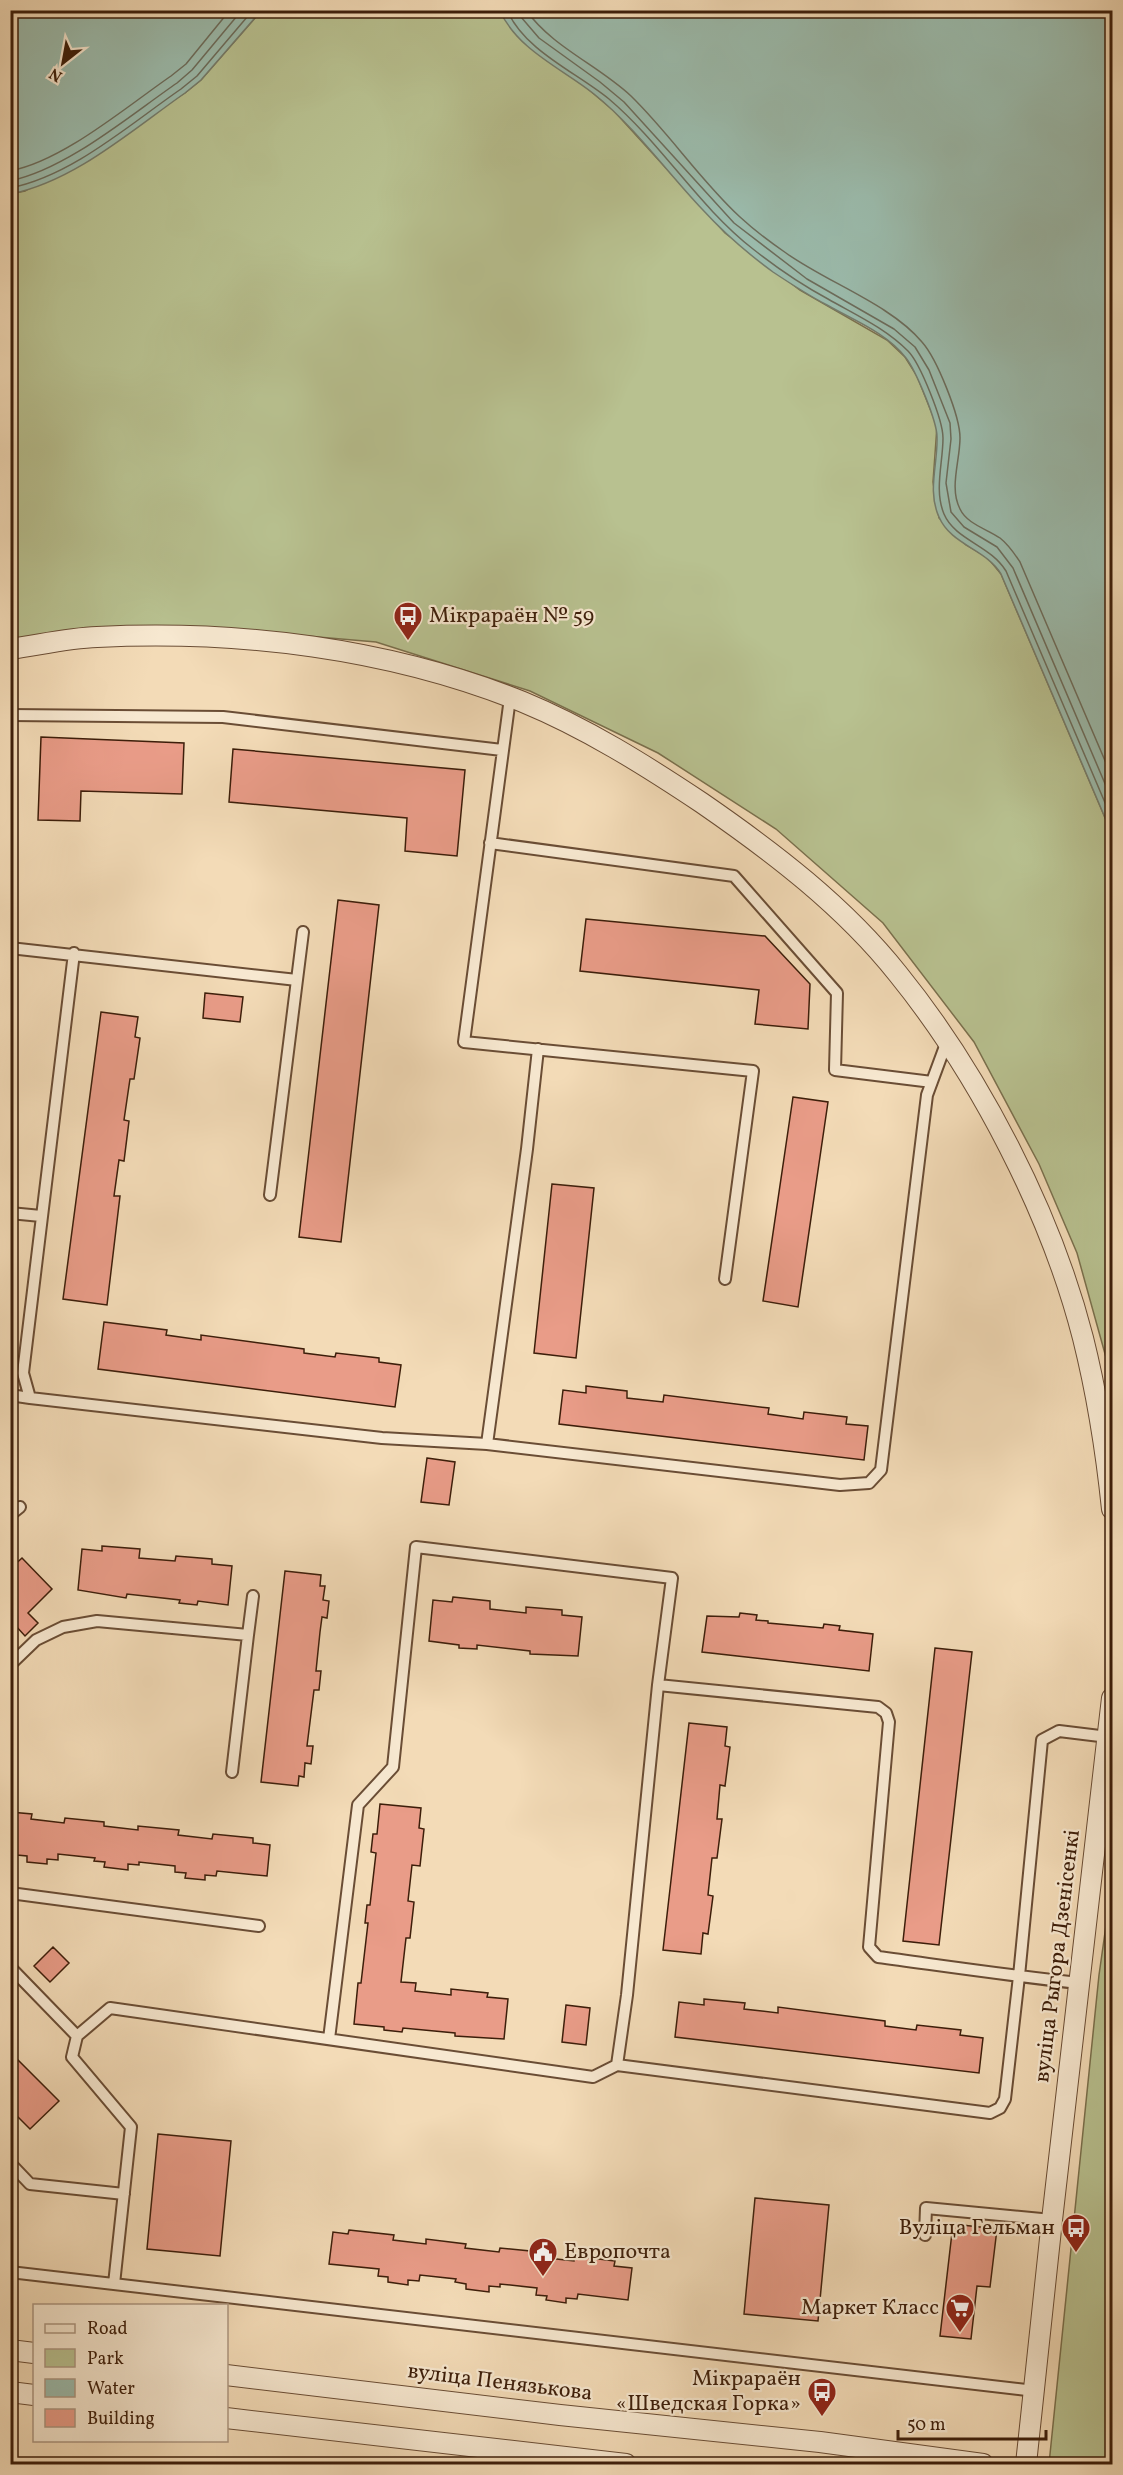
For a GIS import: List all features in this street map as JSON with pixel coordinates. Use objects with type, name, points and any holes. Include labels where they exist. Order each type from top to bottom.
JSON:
[{"type":"street","points":[[10,649],[93,637],[223,636],[374,657],[449,677],[510,698],[588,734],[650,768],[756,840],[803,879],[897,972],[947,1041],[989,1111],[1024,1177],[1061,1269],[1082,1334],[1097,1397],[1113,1509]]},
{"type":"street","name":"вуліца Рыгора Дзенісенкі","points":[[1026,2464],[1113,1698]]},
{"type":"street","points":[[10,2350],[33,2353]]},
{"type":"street","name":"вуліца Пенязькова","points":[[228,2375],[560,2415],[820,2442],[983,2464]]},
{"type":"street","points":[[10,2392],[33,2395]]},
{"type":"street","points":[[228,2418],[626,2464]]},
{"type":"lane","points":[[510,698],[464,1042],[753,1071],[725,1279]]},
{"type":"lane","points":[[10,715],[222,717],[502,750]]},
{"type":"lane","points":[[490,843],[734,876],[837,993],[836,1070],[932,1082]]},
{"type":"lane","points":[[270,1195],[303,932]]},
{"type":"lane","points":[[10,948],[74,953],[297,980]]},
{"type":"lane","points":[[30,1398],[24,1373],[74,953]]},
{"type":"lane","points":[[10,1395],[382,1438],[487,1444],[840,1485],[869,1483],[881,1470],[927,1095],[947,1041]]},
{"type":"lane","points":[[487,1444],[527,1149],[538,1049]]},
{"type":"lane","points":[[10,1213],[41,1216]]},
{"type":"lane","points":[[10,1515],[20,1507]]},
{"type":"lane","points":[[329,2039],[358,1805],[393,1767],[416,1548],[672,1578],[658,1685],[627,1995],[617,2065]]},
{"type":"lane","points":[[232,1772],[253,1596]]},
{"type":"lane","points":[[10,1665],[36,1640],[63,1627],[97,1621],[248,1635]]},
{"type":"lane","points":[[658,1685],[878,1707],[886,1713],[890,1722],[869,1947],[878,1957],[1080,1983]]},
{"type":"lane","points":[[114,2284],[131,2127],[72,2058],[77,2036],[110,2008],[593,2077],[617,2065],[990,2113],[1000,2108],[1005,2099],[1042,1740],[1059,1731],[1108,1737]]},
{"type":"lane","points":[[10,1893],[259,1926]]},
{"type":"lane","points":[[10,1967],[77,2036]]},
{"type":"lane","points":[[10,2163],[30,2184],[124,2194]]},
{"type":"lane","points":[[924,2235],[926,2208],[1052,2220]]},
{"type":"lane","points":[[10,2272],[1035,2391]]},
{"type":"green space","points":[[261,11],[500,11],[504,18],[614,111],[725,233],[800,290],[887,340],[905,357],[917,376],[937,426],[933,482],[939,518],[966,545],[987,557],[1001,574],[1112,834],[1112,1379],[1077,1253],[1039,1164],[974,1042],[883,923],[776,829],[658,753],[530,691],[376,642],[225,629],[94,628],[11,639],[10,194],[25,191],[185,93],[201,80]]},
{"type":"green space","points":[[1112,1883],[1112,2464],[1049,2464],[1099,1975]]},
{"type":"water","points":[[11,10],[261,11],[201,80],[124,138],[58,178],[11,194]]},
{"type":"water","points":[[500,11],[1112,11],[1112,834],[1001,574],[987,558],[952,534],[939,517],[933,487],[937,447],[934,420],[906,358],[880,334],[800,289],[745,250],[702,209],[609,107],[529,48],[508,25]]},
{"type":"building","points":[[41,737],[184,743],[182,794],[81,791],[80,821],[38,820]]},
{"type":"building","points":[[233,749],[465,770],[457,856],[405,851],[407,818],[229,802]]},
{"type":"building","points":[[338,900],[379,905],[341,1242],[299,1237]]},
{"type":"building","points":[[586,919],[765,936],[810,984],[808,1029],[755,1024],[759,990],[580,971]]},
{"type":"building","points":[[205,993],[243,997],[240,1022],[203,1018]]},
{"type":"building","points":[[101,1012],[138,1017],[135,1037],[140,1038],[134,1079],[130,1079],[124,1120],[129,1121],[124,1161],[119,1160],[114,1196],[120,1196],[107,1305],[63,1299]]},
{"type":"building","points":[[793,1097],[828,1102],[798,1307],[763,1301]]},
{"type":"building","points":[[552,1184],[594,1188],[576,1358],[534,1353]]},
{"type":"building","points":[[104,1322],[167,1330],[166,1335],[201,1340],[201,1335],[304,1349],[304,1353],[335,1357],[336,1353],[379,1358],[379,1362],[401,1365],[395,1407],[98,1369]]},
{"type":"building","points":[[586,1386],[627,1391],[627,1398],[663,1402],[664,1395],[769,1408],[768,1414],[803,1419],[804,1412],[847,1417],[846,1424],[868,1426],[864,1460],[559,1424],[563,1390],[586,1393]]},
{"type":"building","points":[[427,1458],[455,1462],[449,1505],[421,1502]]},
{"type":"building","points":[[102,1546],[140,1549],[139,1558],[175,1561],[176,1556],[212,1559],[212,1564],[232,1566],[228,1605],[198,1601],[197,1605],[179,1603],[180,1600],[127,1594],[126,1598],[78,1590],[82,1549],[102,1551]]},
{"type":"building","points":[[22,1558],[52,1589],[28,1613],[38,1623],[25,1636],[15,1625],[10,1629],[10,1569]]},
{"type":"building","points":[[285,1571],[321,1575],[320,1586],[325,1586],[323,1600],[329,1601],[327,1618],[322,1617],[316,1671],[321,1671],[319,1690],[314,1690],[307,1746],[313,1746],[311,1764],[305,1763],[304,1777],[299,1776],[298,1786],[261,1782]]},
{"type":"building","points":[[453,1597],[490,1601],[490,1609],[526,1613],[526,1607],[562,1610],[562,1615],[582,1617],[578,1656],[530,1654],[530,1651],[477,1645],[477,1649],[459,1648],[459,1645],[429,1641],[433,1600],[452,1602]]},
{"type":"building","points":[[740,1613],[757,1615],[756,1620],[768,1621],[768,1623],[823,1628],[824,1624],[840,1626],[839,1630],[873,1634],[869,1671],[702,1652],[707,1616],[739,1617]]},
{"type":"building","points":[[935,1648],[972,1652],[939,1945],[903,1941]]},
{"type":"building","points":[[689,1723],[727,1727],[725,1746],[730,1747],[725,1786],[720,1785],[717,1819],[722,1819],[717,1858],[712,1858],[708,1895],[713,1896],[708,1934],[703,1933],[701,1954],[663,1950]]},
{"type":"building","points":[[380,1804],[421,1808],[419,1828],[424,1829],[420,1866],[412,1865],[408,1901],[414,1902],[410,1938],[406,1938],[401,1982],[416,1983],[415,1991],[451,1995],[451,1989],[488,1993],[487,1997],[508,1999],[504,2039],[455,2036],[455,2033],[403,2028],[402,2032],[384,2030],[384,2027],[354,2024],[368,1923],[365,1923],[367,1905],[370,1905],[376,1853],[371,1852],[373,1834],[377,1834]]},
{"type":"building","points":[[10,1812],[32,1814],[31,1819],[64,1823],[65,1818],[104,1822],[104,1826],[138,1830],[138,1826],[179,1830],[178,1835],[212,1839],[213,1834],[253,1838],[253,1843],[270,1845],[267,1876],[217,1871],[216,1876],[205,1875],[205,1880],[185,1878],[186,1873],[175,1872],[175,1866],[139,1862],[139,1865],[128,1864],[128,1870],[104,1867],[105,1862],[94,1861],[95,1858],[58,1854],[58,1860],[47,1859],[47,1864],[27,1862],[27,1856],[17,1855],[17,1849],[10,1848]]},
{"type":"building","points":[[53,1947],[69,1963],[50,1982],[34,1966]]},
{"type":"building","points":[[704,1999],[745,2003],[744,2009],[778,2013],[778,2007],[885,2021],[885,2026],[916,2030],[917,2025],[961,2030],[960,2035],[983,2038],[979,2073],[675,2037],[679,2002],[704,2005]]},
{"type":"building","points":[[566,2005],[590,2008],[586,2045],[562,2042]]},
{"type":"building","points":[[10,2052],[59,2101],[30,2129],[10,2109]]},
{"type":"building","points":[[158,2134],[231,2141],[220,2256],[147,2249]]},
{"type":"building","points":[[755,2198],[829,2205],[818,2321],[744,2314]]},
{"type":"building","points":[[953,2224],[997,2229],[990,2287],[977,2286],[971,2339],[940,2336]]},
{"type":"building","points":[[349,2230],[394,2235],[393,2240],[426,2244],[426,2239],[466,2244],[465,2248],[499,2252],[500,2248],[540,2252],[539,2257],[574,2261],[574,2256],[615,2261],[614,2266],[632,2268],[628,2300],[578,2294],[577,2299],[566,2298],[566,2303],[546,2300],[547,2296],[536,2295],[537,2288],[500,2284],[500,2287],[489,2286],[489,2292],[466,2289],[466,2284],[455,2282],[456,2279],[420,2275],[419,2281],[408,2280],[408,2285],[388,2282],[388,2277],[378,2276],[379,2269],[329,2264],[333,2232],[348,2234]]},
{"type":"place","name":"Мікрараён № 59","points":[[408,642]]},
{"type":"place","name":"Вуліца Гельман","points":[[1076,2254]]},
{"type":"place","name":"Европочта","points":[[543,2278]]},
{"type":"place","name":"Маркет Класс","points":[[960,2334]]},
{"type":"place","name":"Мікрараён «Шведская Горка»","points":[[822,2418]]}]
